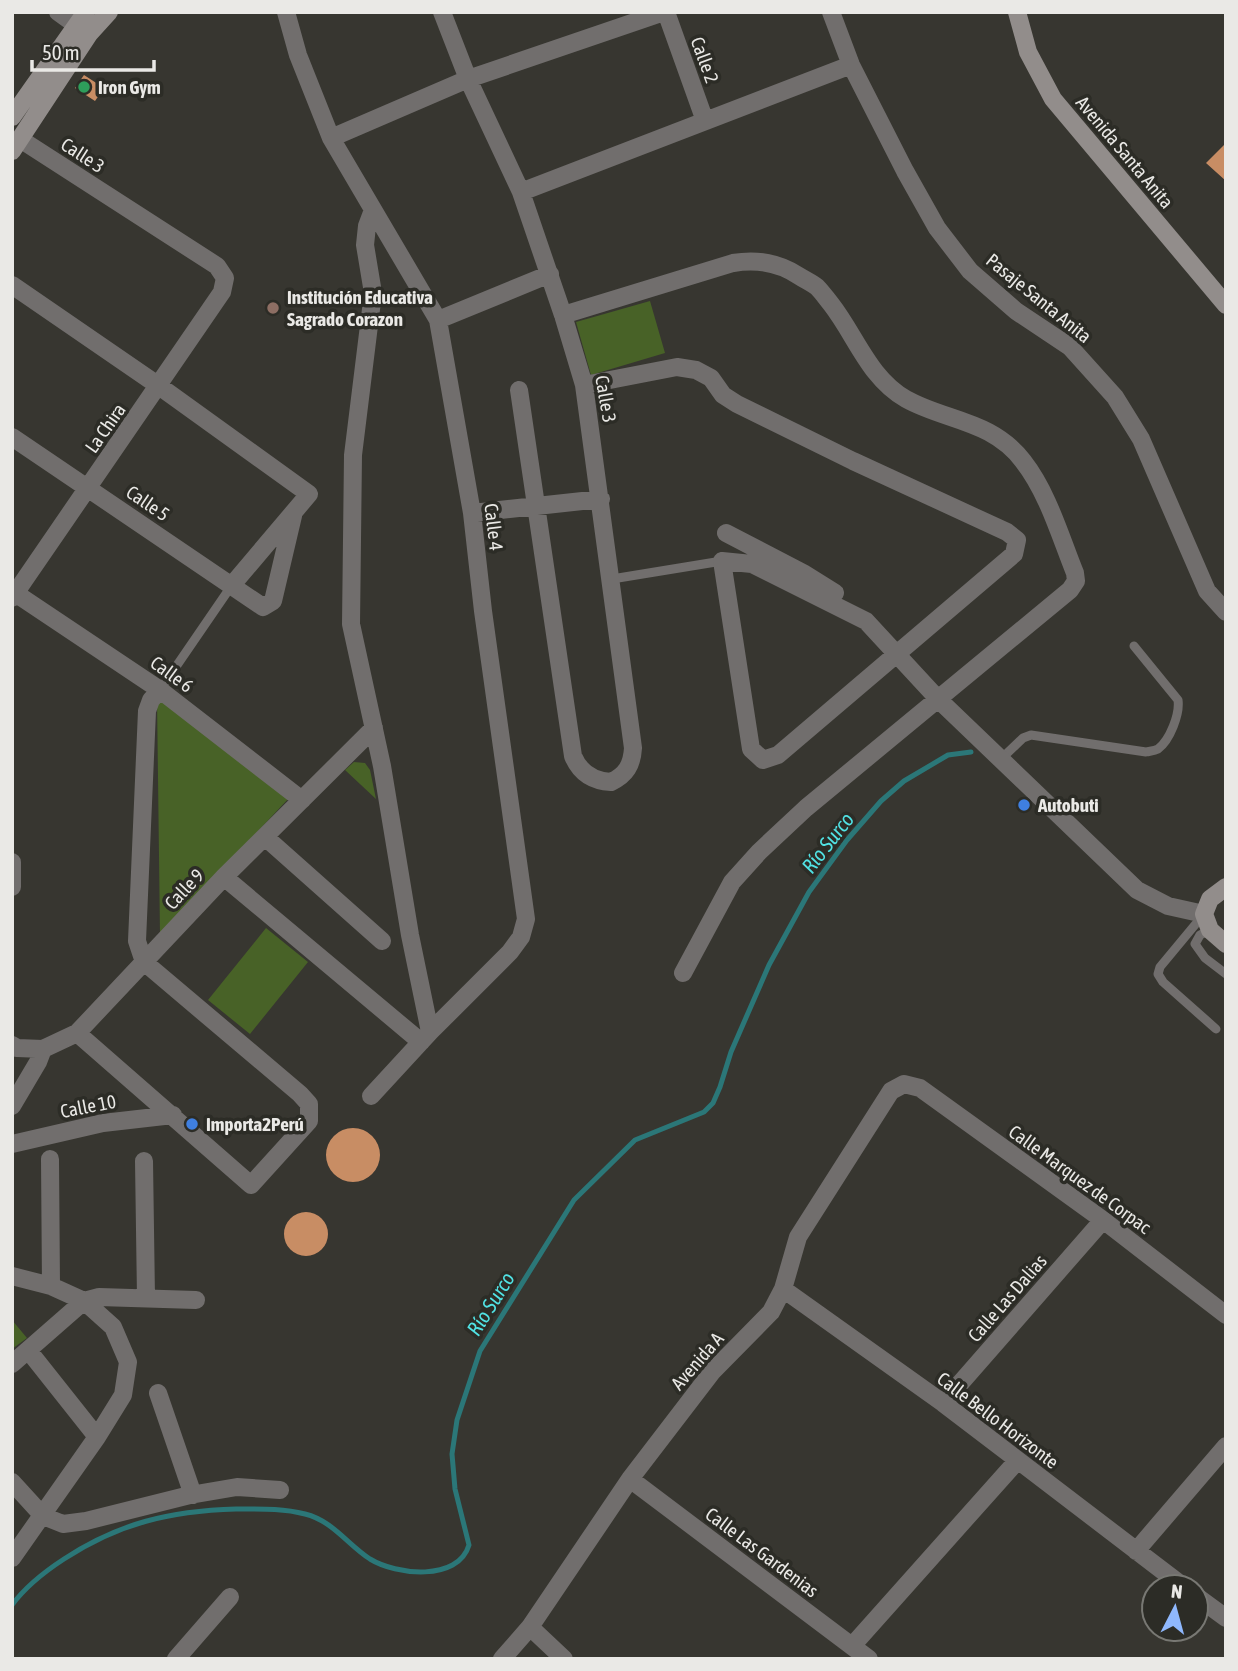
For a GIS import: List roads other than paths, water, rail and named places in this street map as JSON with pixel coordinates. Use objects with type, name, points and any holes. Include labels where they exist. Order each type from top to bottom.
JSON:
[{"type":"street","points":[[12,117],[81,19],[58,12]]},
{"type":"street","points":[[16,145],[89,34],[109,12]]},
{"type":"street","name":"Calle 4","points":[[286,12],[298,55],[331,138],[438,320],[471,513],[526,919],[521,937],[510,952],[371,1096]]},
{"type":"street","name":"Calle 3","points":[[442,12],[468,79],[521,192],[550,274],[584,385],[633,748],[633,759],[625,774],[611,782],[587,775],[573,756],[536,505]]},
{"type":"street","points":[[331,138],[468,79],[665,12]]},
{"type":"street","name":"Calle 2","points":[[665,12],[705,121]]},
{"type":"street","name":"Pasaje Santa Anita","points":[[831,12],[851,65],[937,228],[970,271],[1016,311],[1070,347],[1115,397],[1141,439],[1207,591],[1226,611]]},
{"type":"street","name":"Avenida Santa Anita","points":[[1017,12],[1028,52],[1054,99],[1226,305]]},
{"type":"street","points":[[521,192],[851,65]]},
{"type":"street","name":"Calle 3","points":[[16,145],[217,266],[225,278]]},
{"type":"street","points":[[373,210],[367,226],[365,245],[373,293],[353,455],[351,624],[374,728],[426,1037]]},
{"type":"street","points":[[563,315],[733,262],[753,260],[786,268],[819,288],[838,313],[871,367],[886,385],[907,400],[981,429],[1003,441],[1023,460],[1042,492],[1056,524],[1076,582],[1070,590],[939,700],[806,808],[760,852],[733,882],[683,973]]},
{"type":"street","points":[[438,320],[550,274]]},
{"type":"street","name":"La Chira","points":[[13,594],[159,386],[222,292],[225,278]]},
{"type":"street","points":[[12,285],[309,494],[232,585]]},
{"type":"street","points":[[584,385],[677,367],[696,370],[711,378],[723,394],[737,404],[1007,532],[1017,540],[1014,554],[778,755],[763,760],[751,749],[722,561],[752,564],[866,621]]},
{"type":"street","points":[[519,390],[536,505]]},
{"type":"street","name":"Calle 5","points":[[12,437],[263,607],[273,601],[294,511]]},
{"type":"street","points":[[471,513],[601,499]]},
{"type":"street","points":[[726,533],[803,573],[851,603],[939,700],[1137,890],[1207,922],[1226,944]]},
{"type":"street","name":"Calle 6","points":[[13,594],[160,690],[302,800]]},
{"type":"street","points":[[77,1033],[251,1185],[309,1121],[309,1104],[300,1094],[144,962],[137,942],[147,711],[151,700],[160,690]]},
{"type":"street","name":"Calle 9","points":[[43,1049],[77,1033],[224,877],[374,728]]},
{"type":"street","points":[[265,837],[382,941]]},
{"type":"street","points":[[12,862],[12,887]]},
{"type":"street","points":[[224,877],[426,1037]]},
{"type":"street","points":[[1207,922],[1210,899],[1226,887]]},
{"type":"street","points":[[12,1045],[17,1048],[43,1049],[12,1106]]},
{"type":"street","name":"Calle Marquez de Corpac","points":[[904,1084],[919,1088],[1102,1220],[1226,1315]]},
{"type":"street","name":"Avenida A","points":[[502,1659],[530,1627],[630,1479],[712,1372],[771,1312],[783,1289],[798,1237],[891,1091],[904,1084]]},
{"type":"street","name":"Calle 10","points":[[12,1144],[103,1123],[173,1115]]},
{"type":"street","points":[[50,1159],[51,1286]]},
{"type":"street","points":[[144,1161],[146,1298]]},
{"type":"street","name":"Calle Las Dalias","points":[[943,1403],[1102,1220]]},
{"type":"street","points":[[12,1276],[51,1286],[84,1301],[113,1327],[128,1362],[123,1395],[97,1437],[12,1558]]},
{"type":"street","name":"Calle Bello Horizonte","points":[[783,1289],[943,1403],[1165,1573]]},
{"type":"street","points":[[12,1364],[84,1301],[99,1297],[196,1300]]},
{"type":"street","points":[[28,1350],[97,1437]]},
{"type":"street","points":[[158,1393],[193,1495]]},
{"type":"street","points":[[1136,1551],[1226,1446]]},
{"type":"street","points":[[852,1646],[1017,1461]]},
{"type":"street","name":"Calle Las Gardenias","points":[[630,1479],[869,1659]]},
{"type":"street","points":[[12,1482],[43,1516],[63,1524],[237,1487],[280,1490]]},
{"type":"street","points":[[176,1659],[230,1597]]},
{"type":"street","points":[[1210,1606],[1226,1618]]},
{"type":"street","points":[[530,1627],[564,1659]]},
{"type":"lane","points":[[612,579],[722,561]]},
{"type":"lane","points":[[160,690],[232,585]]},
{"type":"lane","points":[[1001,759],[1023,737],[1031,734],[1146,752],[1158,749],[1169,734],[1179,707],[1178,700],[1133,646]]},
{"type":"lane","points":[[1207,922],[1196,941],[1197,950],[1226,974]]},
{"type":"lane","points":[[1207,922],[1160,967],[1158,974],[1163,982],[1216,1029]]},
{"type":"waterway","name":"Río Surco","points":[[12,1605],[42,1574],[105,1536],[146,1521],[212,1510],[262,1509],[315,1517],[332,1527],[370,1559],[395,1569],[425,1572],[440,1570],[463,1557],[469,1545],[455,1489],[452,1454],[457,1420],[480,1351],[574,1200],[635,1140],[704,1112],[713,1103],[731,1052],[769,965],[809,892],[847,840],[881,801],[904,781],[948,755],[971,752]]},
{"type":"place","name":"Iron Gym","points":[[84,87]]},
{"type":"place","name":"Institución Educativa Sagrado Corazon","points":[[273,308]]},
{"type":"place","name":"Autobuti","points":[[1024,805]]},
{"type":"place","name":"Importa2Perú","points":[[192,1124]]}]
